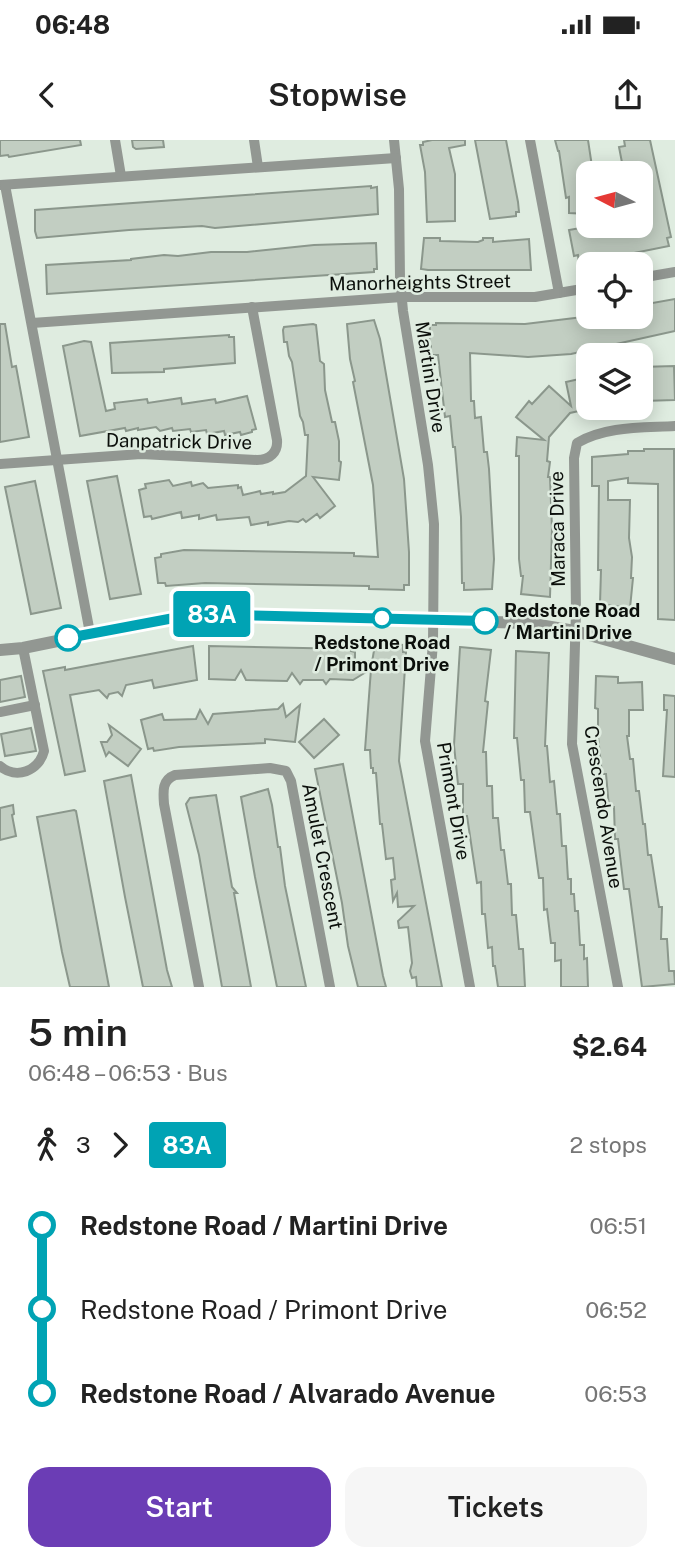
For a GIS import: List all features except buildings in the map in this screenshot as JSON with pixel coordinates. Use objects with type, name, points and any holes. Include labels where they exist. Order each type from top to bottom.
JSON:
[{"type":"street","points":[[115,140],[121,176]]},
{"type":"street","points":[[254,140],[258,167]]},
{"type":"street","name":"Martini Drive","points":[[394,140],[399,189],[401,297],[433,512],[433,619]]},
{"type":"street","points":[[530,140],[559,293]]},
{"type":"street","points":[[90,633],[32,323],[2,185],[396,158]]},
{"type":"street","points":[[653,276],[675,272]]},
{"type":"street","name":"Manorheights Street","points":[[32,323],[401,297],[535,297],[576,290]]},
{"type":"street","name":"Danpatrick Drive","points":[[57,459],[141,454],[257,460],[270,457],[276,451],[277,440],[252,307]]},
{"type":"street","name":"Maraca Drive","points":[[575,631],[574,458],[577,443],[591,435],[612,430],[675,426]]},
{"type":"street","points":[[0,464],[57,459]]},
{"type":"street","points":[[3,652],[195,614],[527,622],[575,631],[675,659]]},
{"type":"street","name":"Primont Drive","points":[[433,619],[425,741],[470,987]]},
{"type":"street","name":"Crescendo Avenue","points":[[575,631],[572,744],[618,987]]},
{"type":"street","points":[[0,766],[12,772],[34,769],[42,761],[44,751],[23,648]]},
{"type":"street","points":[[0,712],[35,705]]},
{"type":"street","name":"Amulet Crescent","points":[[199,987],[164,804],[164,786],[170,777],[175,775],[275,768],[286,771],[291,781],[330,987]]},
{"type":"bus line","name":"83A","points":[[68,638],[195,614],[485,621]]},
{"type":"place","name":"Redstone Road / Primont Drive","points":[[382,618]]},
{"type":"place","name":"Redstone Road / Martini Drive","points":[[485,621]]}]
